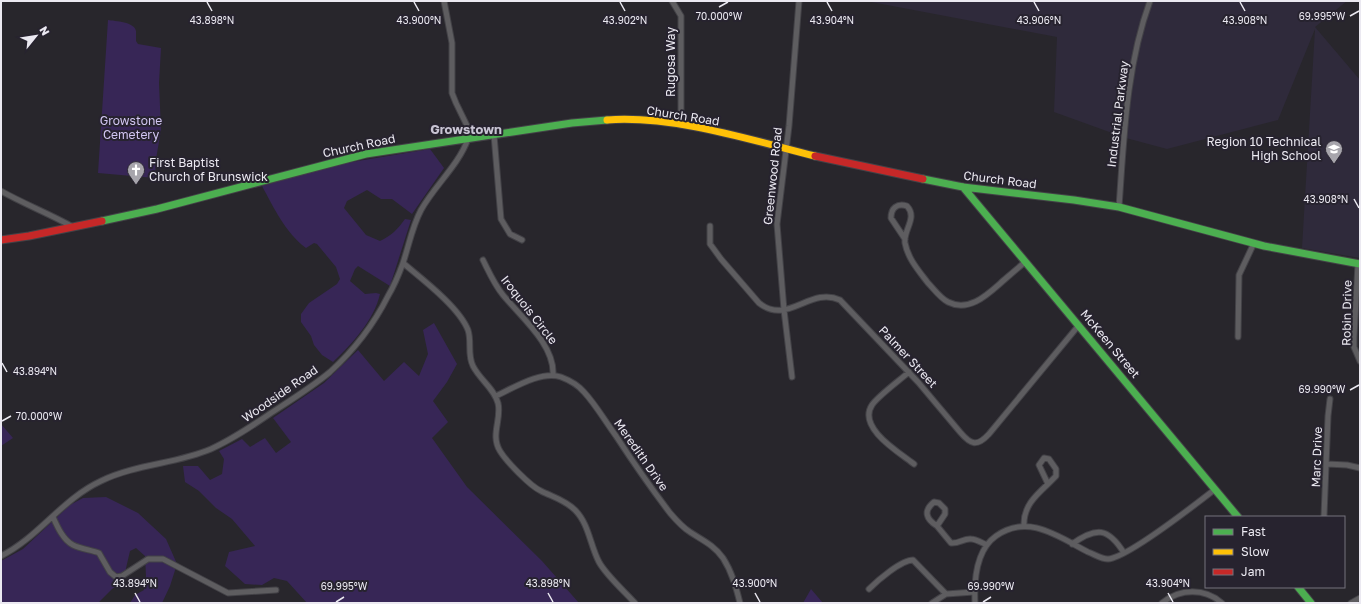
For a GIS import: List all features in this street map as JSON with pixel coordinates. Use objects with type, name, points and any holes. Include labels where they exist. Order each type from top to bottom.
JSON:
[{"type":"street","points":[[444,1],[452,43],[452,93],[470,138]]},
{"type":"street","name":"Rugosa Way","points":[[672,1],[681,16],[681,125]]},
{"type":"street","name":"Greenwood Road","points":[[792,377],[784,310],[777,224],[786,148],[799,1]]},
{"type":"street","name":"Industrial Parkway","points":[[1118,207],[1125,114],[1129,88],[1135,53],[1150,1]]},
{"type":"street","name":"Church Road","points":[[1,240],[73,227],[157,209],[354,157],[470,138],[597,120],[634,119],[713,131],[850,164],[963,187],[1074,200],[1118,207],[1254,243],[1302,254],[1359,264]]},
{"type":"street","points":[[494,135],[501,219],[510,234],[522,240]]},
{"type":"street","name":"Woodside Road","points":[[1,556],[26,540],[79,494],[101,480],[125,472],[198,454],[222,444],[320,380],[348,354],[375,319],[388,298],[403,263],[412,231],[422,210],[458,160],[470,138]]},
{"type":"street","name":"McKeen Street","points":[[963,187],[1237,516]]},
{"type":"street","points":[[1,191],[73,227]]},
{"type":"street","points":[[905,239],[912,214],[907,206],[902,205],[893,209],[891,218],[905,239],[908,253],[912,261],[942,298],[957,305],[970,304],[982,299],[1025,262]]},
{"type":"street","name":"Palmer Street","points":[[710,226],[710,244],[755,299],[766,308],[777,310],[796,307],[825,296],[840,300],[909,372],[966,440],[972,443],[979,442],[989,434],[1079,325]]},
{"type":"street","points":[[1238,337],[1239,275],[1254,243]]},
{"type":"street","name":"Iroquois Circle","points":[[483,260],[502,294],[548,348],[553,362],[553,375]]},
{"type":"street","points":[[403,263],[434,290],[461,317],[469,335],[469,355],[472,364],[496,396],[499,408],[496,439],[500,452],[533,486],[560,499],[576,511],[586,527],[600,563],[635,603]]},
{"type":"street","name":"Robin Drive","points":[[1359,264],[1354,347],[1360,361]]},
{"type":"street","points":[[909,372],[872,404],[869,414],[871,424],[875,432],[914,464]]},
{"type":"street","points":[[496,396],[530,380],[553,375]]},
{"type":"street","name":"Meredith Drive","points":[[553,375],[577,385],[584,391],[650,487],[676,520],[691,533],[708,543],[722,556],[734,580],[740,603]]},
{"type":"street","name":"Marc Drive","points":[[1324,516],[1330,399]]},
{"type":"street","points":[[1024,526],[1023,519],[1027,507],[1056,476],[1056,469],[1049,459],[1044,458],[1039,465],[1048,484]]},
{"type":"street","points":[[1327,464],[1347,465],[1360,468]]},
{"type":"street","points":[[974,603],[977,566],[986,545],[1000,533],[1012,528],[1024,526],[1034,527],[1047,531],[1072,544],[1105,558],[1114,558],[1124,553],[1214,490]]},
{"type":"street","points":[[937,526],[945,514],[945,509],[939,503],[934,502],[929,506],[927,516],[951,543],[973,539],[986,545]]},
{"type":"street","points":[[53,516],[68,542],[99,553],[110,572],[116,577],[122,576],[148,559],[163,559],[228,593],[276,590]]},
{"type":"street","points":[[1072,544],[1087,534],[1100,531],[1110,536],[1124,553]]},
{"type":"street","points":[[869,589],[888,573],[907,561],[913,560],[946,594]]},
{"type":"street","points":[[1299,588],[1311,603]]},
{"type":"street","points":[[1162,603],[1175,595],[1193,591],[1210,595],[1222,603]]},
{"type":"street","points":[[932,603],[946,594],[974,592]]},
{"type":"street","points":[[1351,603],[1360,598]]},
{"type":"shaded area","points":[[866,1],[1347,1],[1315,27],[1360,80],[1360,258],[1302,248],[1315,29],[1278,120],[1167,149],[1126,138],[1054,112],[1057,37]]},
{"type":"green space","name":"Growstone Cemetery","points":[[108,20],[124,22],[135,28],[136,41],[138,44],[161,48],[159,83],[161,130],[156,159],[155,178],[98,173]]},
{"type":"green space","points":[[430,149],[444,168],[412,214],[392,199],[381,199],[367,190],[347,201],[344,208],[366,235],[380,241],[394,232],[405,219],[411,220],[390,286],[358,266],[355,269],[350,281],[365,294],[380,294],[368,322],[348,347],[333,362],[322,355],[314,345],[311,336],[301,322],[301,314],[309,303],[337,284],[340,279],[336,267],[317,244],[314,243],[306,248],[292,235],[262,186],[340,164]]},
{"type":"green space","points":[[434,323],[457,364],[447,382],[433,401],[448,422],[432,438],[467,487],[542,561],[579,603],[307,603],[287,581],[274,578],[262,585],[245,584],[225,566],[229,552],[255,546],[232,519],[216,508],[199,491],[185,482],[183,466],[198,466],[210,480],[222,474],[224,459],[219,451],[242,439],[250,447],[265,438],[276,453],[291,442],[273,418],[324,383],[358,350],[384,381],[404,362],[419,376],[428,354],[423,330]]},
{"type":"green space","points":[[1,424],[13,438],[1,446]]},
{"type":"green space","points":[[106,497],[138,513],[166,539],[177,564],[170,586],[162,603],[130,603],[135,595],[144,590],[146,576],[145,556],[136,548],[130,551],[123,581],[112,589],[98,603],[1,603],[1,561],[23,549],[70,505],[83,498]]},
{"type":"green space","points":[[811,589],[823,603],[803,603]]},
{"type":"traffic: fast","points":[[102,221],[157,209],[366,154],[572,123],[607,120]]},
{"type":"traffic: fast","points":[[923,179],[963,187],[1074,200],[1119,207],[1264,246],[1360,264]]},
{"type":"traffic: fast","points":[[963,187],[1237,516]]},
{"type":"traffic: fast","points":[[1299,588],[1311,603]]},
{"type":"traffic: slow","points":[[607,120],[632,119],[685,125],[738,136],[815,156]]},
{"type":"traffic: jam","points":[[815,156],[923,179]]},
{"type":"traffic: jam","points":[[1,240],[29,236],[102,221]]},
{"type":"place","name":"Region 10 Technical High School","points":[[1334,164]]},
{"type":"place","name":"First Baptist Church of Brunswick","points":[[136,185]]},
{"type":"district","name":"Growstown","points":[[466,129]]}]
